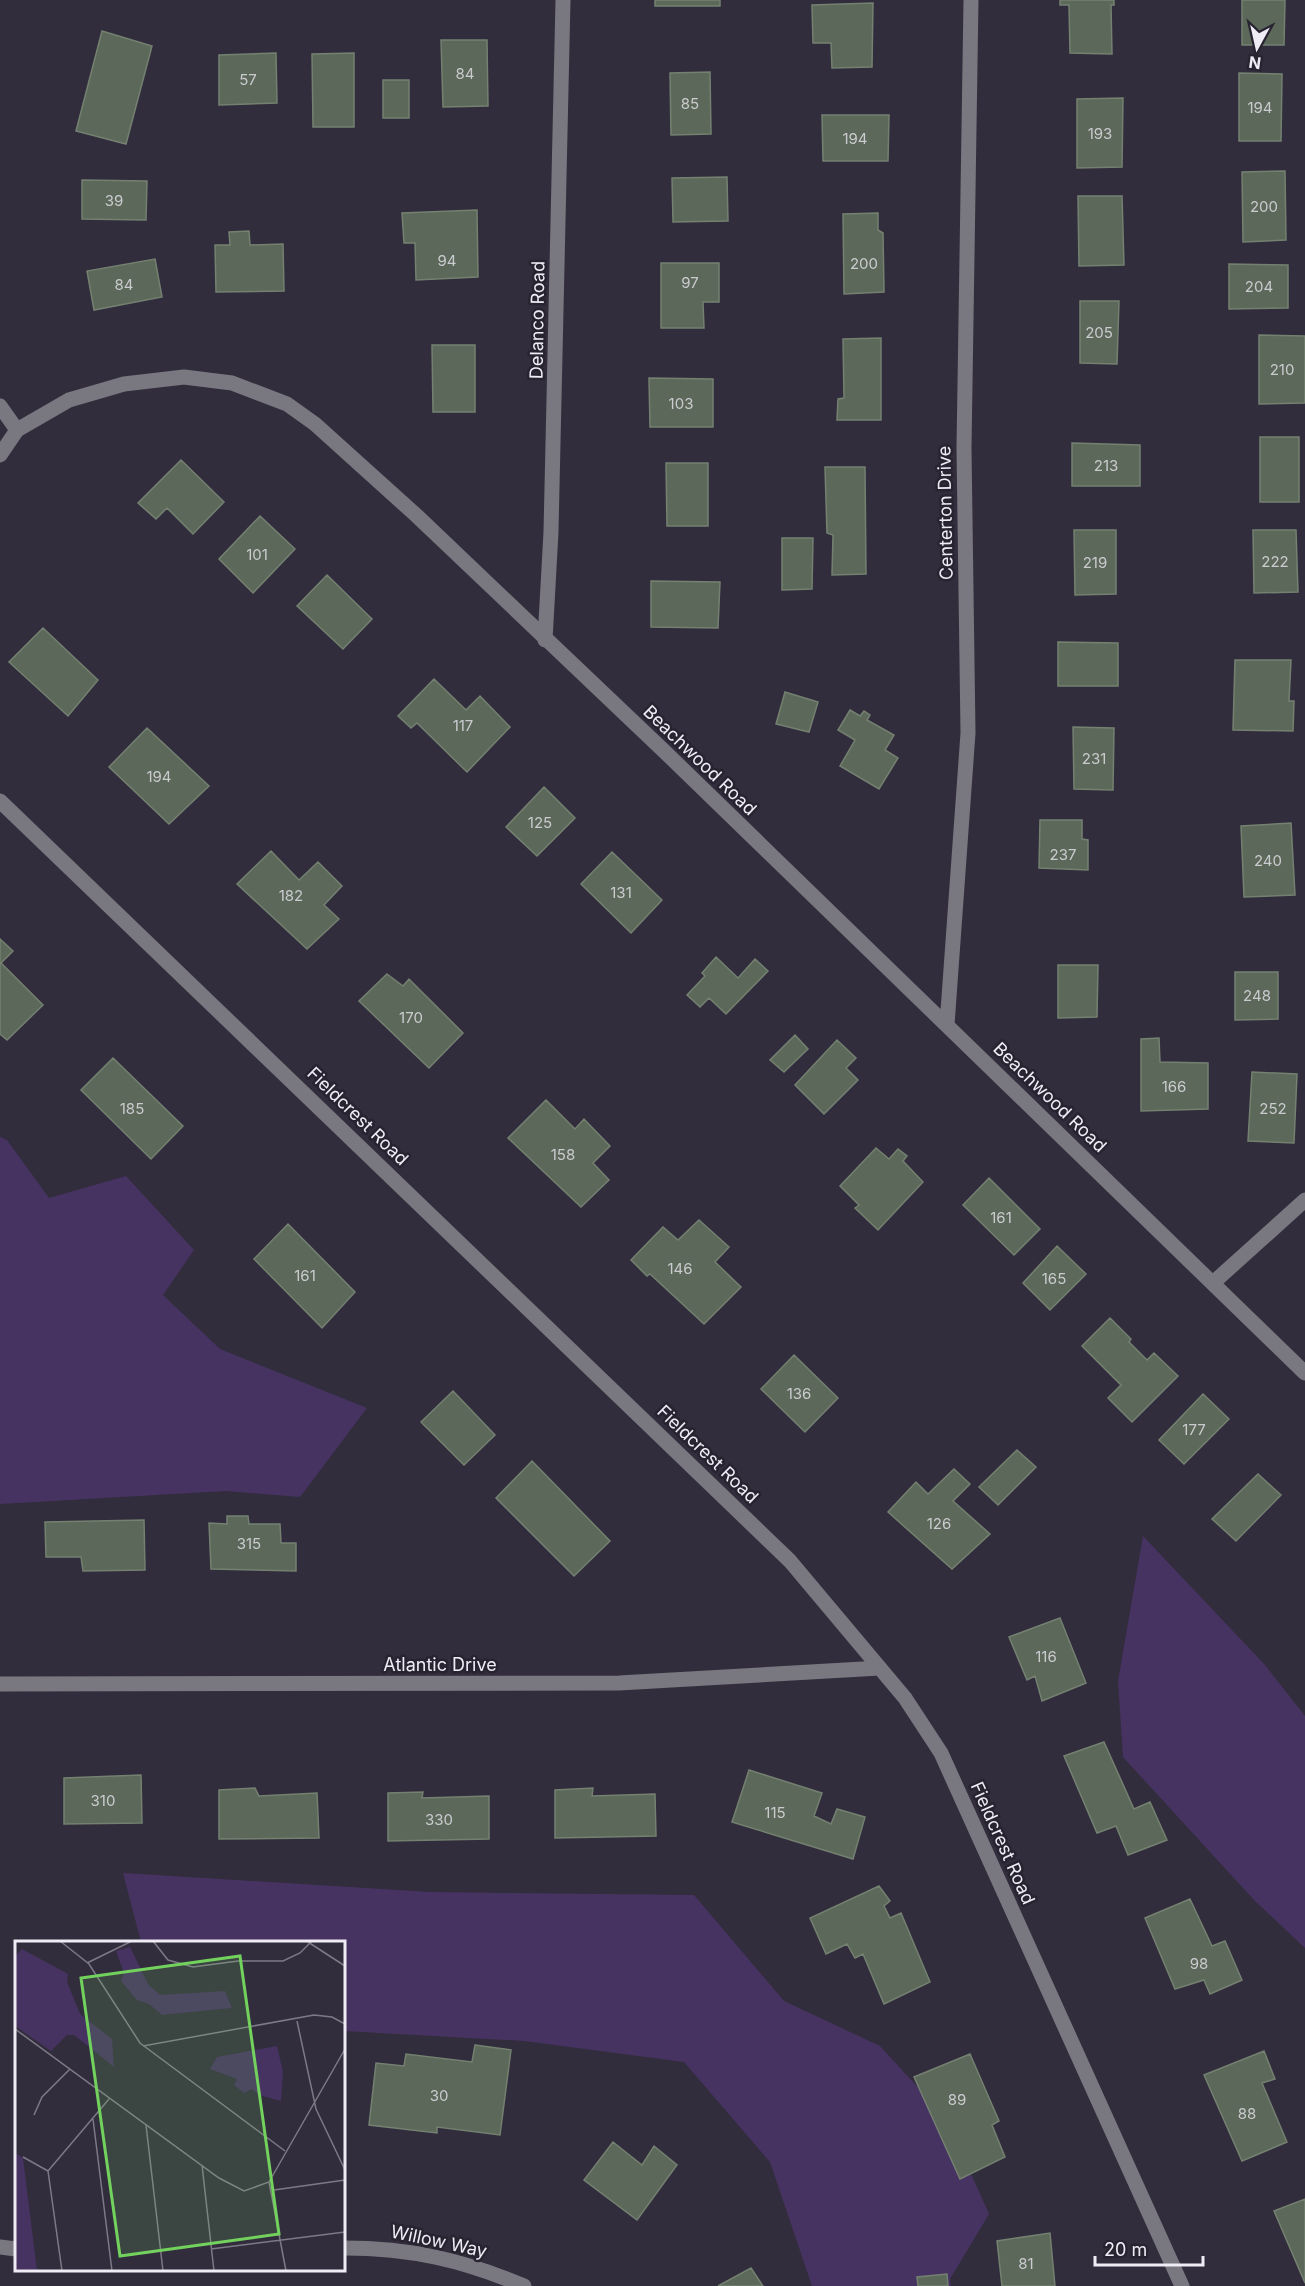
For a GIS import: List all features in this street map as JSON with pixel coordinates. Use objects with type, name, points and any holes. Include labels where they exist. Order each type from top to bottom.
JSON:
[{"type":"street","name":"Delanco Road","points":[[545,640],[551,532],[562,0]]},
{"type":"street","name":"Centerton Drive","points":[[947,1025],[968,733],[964,448],[971,0]]},
{"type":"street","name":"Beachwood Road","points":[[0,455],[17,430],[69,400],[124,384],[184,377],[232,383],[287,404],[315,424],[417,516],[1305,1372]]},
{"type":"street","points":[[0,406],[17,430]]},
{"type":"street","name":"Fieldcrest Road","points":[[0,801],[790,1561],[905,1698],[941,1753],[1182,2286]]},
{"type":"street","points":[[1214,1282],[1305,1200]]},
{"type":"street","name":"Atlantic Drive","points":[[0,1683],[619,1683],[880,1668]]},
{"type":"street","points":[[0,2247],[15,2249]]},
{"type":"street","name":"Willow Way","points":[[345,2248],[390,2248],[468,2264],[524,2286]]},
{"type":"shaded area","points":[[0,1137],[7,1140],[49,1198],[126,1176],[194,1250],[163,1295],[220,1349],[367,1408],[300,1497],[226,1491],[0,1504]]},
{"type":"shaded area","points":[[1143,1536],[1265,1665],[1305,1716],[1305,1948],[1255,1901],[1123,1757],[1118,1681]]},
{"type":"shaded area","points":[[123,1873],[430,1892],[694,1895],[784,2001],[880,2046],[946,2118],[989,2214],[950,2279],[951,2286],[812,2286],[770,2162],[684,2062],[524,2041],[345,2031],[345,1941],[141,1941]]},
{"type":"building","points":[[655,0],[720,0],[720,6],[655,6]]},
{"type":"building","points":[[1060,0],[1114,0],[1114,5],[1111,5],[1112,54],[1070,53],[1069,5],[1060,5]]},
{"type":"building","points":[[1242,0],[1285,0],[1284,45],[1242,45]]},
{"type":"building","points":[[873,3],[872,67],[832,68],[831,43],[813,43],[812,5]]},
{"type":"building","points":[[102,31],[152,46],[126,144],[76,131]]},
{"type":"building","points":[[441,40],[487,40],[488,106],[443,107]]},
{"type":"building","points":[[276,53],[277,103],[219,105],[219,55]]},
{"type":"building","points":[[354,53],[354,127],[313,127],[312,54]]},
{"type":"building","points":[[710,72],[711,134],[671,135],[670,73]]},
{"type":"building","points":[[1239,73],[1282,74],[1281,141],[1239,141]]},
{"type":"building","points":[[383,80],[409,80],[409,118],[383,118]]},
{"type":"building","points":[[1123,98],[1122,167],[1077,168],[1077,99]]},
{"type":"building","points":[[822,115],[889,115],[888,161],[823,161]]},
{"type":"building","points":[[1285,171],[1286,240],[1243,242],[1242,172]]},
{"type":"building","points":[[727,177],[728,221],[673,222],[672,178]]},
{"type":"building","points":[[82,180],[147,181],[146,220],[82,219]]},
{"type":"building","points":[[1078,196],[1122,196],[1124,265],[1079,266]]},
{"type":"building","points":[[477,210],[478,277],[416,280],[415,243],[404,243],[402,213]]},
{"type":"building","points":[[878,213],[878,230],[883,233],[884,292],[844,294],[843,214]]},
{"type":"building","points":[[249,231],[250,245],[283,244],[284,291],[216,292],[215,245],[230,245],[229,232]]},
{"type":"building","points":[[155,259],[162,297],[94,310],[87,271]]},
{"type":"building","points":[[661,263],[719,263],[719,302],[703,302],[704,328],[661,328]]},
{"type":"building","points":[[1229,264],[1288,265],[1288,308],[1229,309]]},
{"type":"building","points":[[1080,301],[1119,301],[1117,364],[1080,363]]},
{"type":"building","points":[[1259,335],[1305,336],[1305,403],[1259,404]]},
{"type":"building","points":[[881,338],[881,420],[837,420],[838,399],[844,398],[843,339]]},
{"type":"building","points":[[432,345],[475,345],[475,412],[433,412]]},
{"type":"building","points":[[649,378],[713,379],[713,427],[650,427]]},
{"type":"building","points":[[1260,437],[1299,437],[1299,502],[1260,502]]},
{"type":"building","points":[[1072,443],[1140,445],[1140,486],[1072,486]]},
{"type":"building","points":[[181,460],[224,502],[193,534],[167,508],[156,519],[138,503]]},
{"type":"building","points":[[666,463],[708,463],[708,526],[667,526]]},
{"type":"building","points":[[825,467],[865,467],[866,574],[832,575],[833,535],[827,533]]},
{"type":"building","points":[[260,516],[295,549],[253,593],[219,559]]},
{"type":"building","points":[[1074,530],[1116,530],[1116,594],[1075,595]]},
{"type":"building","points":[[1253,530],[1296,530],[1298,592],[1254,593]]},
{"type":"building","points":[[782,538],[813,538],[812,589],[782,590]]},
{"type":"building","points":[[327,575],[372,619],[343,649],[297,606]]},
{"type":"building","points":[[651,581],[720,582],[718,628],[651,627]]},
{"type":"building","points":[[43,628],[98,680],[68,716],[9,662]]},
{"type":"building","points":[[1058,642],[1118,643],[1118,686],[1058,686]]},
{"type":"building","points":[[1235,660],[1291,660],[1289,701],[1294,701],[1293,731],[1233,730]]},
{"type":"building","points":[[434,679],[466,710],[480,696],[510,727],[467,772],[417,723],[411,728],[398,716]]},
{"type":"building","points":[[785,692],[818,702],[809,732],[776,724]]},
{"type":"building","points":[[850,710],[860,716],[864,711],[870,715],[867,720],[894,735],[885,750],[898,758],[879,789],[840,766],[855,740],[838,730]]},
{"type":"building","points":[[1073,727],[1114,728],[1113,790],[1074,789]]},
{"type":"building","points":[[147,728],[209,786],[169,824],[109,767]]},
{"type":"building","points":[[544,787],[575,818],[537,856],[506,827]]},
{"type":"building","points":[[1040,820],[1082,820],[1082,839],[1088,840],[1088,870],[1039,868]]},
{"type":"building","points":[[1291,823],[1295,895],[1244,897],[1241,826]]},
{"type":"building","points":[[271,851],[299,880],[318,862],[342,886],[324,905],[339,919],[307,949],[237,884]]},
{"type":"building","points":[[612,852],[662,900],[631,933],[581,884]]},
{"type":"building","points":[[0,939],[13,951],[1,963],[43,1005],[7,1040],[0,1034]]},
{"type":"building","points":[[716,957],[738,978],[755,959],[768,971],[726,1014],[709,998],[700,1007],[687,995],[705,976],[702,973]]},
{"type":"building","points":[[1058,965],[1098,965],[1097,1017],[1058,1018]]},
{"type":"building","points":[[1235,972],[1278,972],[1278,1019],[1235,1020]]},
{"type":"building","points":[[387,974],[403,986],[409,979],[463,1033],[429,1068],[359,1001]]},
{"type":"building","points":[[795,1035],[808,1049],[784,1072],[770,1060]]},
{"type":"building","points":[[1159,1038],[1160,1062],[1208,1063],[1208,1109],[1141,1111],[1141,1039]]},
{"type":"building","points":[[837,1040],[856,1058],[846,1068],[858,1080],[824,1114],[795,1085]]},
{"type":"building","points":[[113,1058],[183,1126],[151,1159],[81,1090]]},
{"type":"building","points":[[1252,1072],[1297,1074],[1294,1143],[1248,1141]]},
{"type":"building","points":[[546,1100],[575,1129],[584,1119],[610,1146],[593,1163],[609,1180],[581,1207],[508,1138]]},
{"type":"building","points":[[876,1148],[889,1159],[898,1149],[907,1156],[903,1161],[923,1182],[878,1230],[855,1208],[859,1205],[840,1186]]},
{"type":"building","points":[[989,1178],[1040,1229],[1014,1255],[963,1205]]},
{"type":"building","points":[[699,1220],[729,1247],[715,1262],[741,1287],[704,1324],[650,1274],[647,1276],[631,1260],[663,1227],[678,1240]]},
{"type":"building","points":[[288,1224],[355,1292],[322,1328],[254,1259]]},
{"type":"building","points":[[1057,1246],[1086,1274],[1050,1310],[1023,1283]]},
{"type":"building","points":[[1110,1318],[1131,1339],[1129,1342],[1147,1360],[1154,1353],[1178,1376],[1132,1422],[1108,1398],[1121,1385],[1082,1346]]},
{"type":"building","points":[[794,1355],[838,1398],[805,1432],[761,1389]]},
{"type":"building","points":[[453,1391],[495,1435],[464,1465],[421,1422]]},
{"type":"building","points":[[1203,1394],[1229,1419],[1184,1464],[1159,1440]]},
{"type":"building","points":[[1017,1450],[1036,1467],[998,1505],[979,1487]]},
{"type":"building","points":[[532,1461],[610,1541],[574,1576],[496,1498]]},
{"type":"building","points":[[954,1469],[970,1484],[953,1501],[990,1534],[952,1569],[888,1512],[916,1482],[928,1494]]},
{"type":"building","points":[[1258,1474],[1281,1495],[1236,1541],[1212,1519]]},
{"type":"building","points":[[227,1516],[248,1516],[249,1524],[280,1524],[281,1543],[296,1543],[296,1571],[211,1569],[209,1523],[227,1524]]},
{"type":"building","points":[[144,1520],[145,1570],[83,1571],[81,1557],[46,1557],[45,1522]]},
{"type":"building","points":[[1060,1618],[1086,1683],[1042,1701],[1035,1676],[1027,1680],[1009,1637]]},
{"type":"building","points":[[1104,1742],[1134,1809],[1150,1802],[1167,1840],[1128,1855],[1116,1826],[1097,1833],[1064,1756]]},
{"type":"building","points":[[749,1770],[822,1793],[814,1816],[831,1824],[837,1809],[865,1817],[853,1859],[732,1822]]},
{"type":"building","points":[[141,1775],[142,1823],[64,1824],[64,1778]]},
{"type":"building","points":[[255,1788],[259,1796],[317,1793],[319,1838],[219,1839],[219,1790]]},
{"type":"building","points":[[593,1788],[592,1796],[655,1794],[656,1836],[555,1838],[555,1790]]},
{"type":"building","points":[[423,1792],[422,1798],[489,1796],[489,1839],[388,1841],[388,1793]]},
{"type":"building","points":[[879,1886],[890,1901],[884,1906],[890,1918],[901,1913],[930,1982],[884,2004],[863,1954],[855,1958],[847,1944],[826,1954],[810,1918]]},
{"type":"building","points":[[1190,1899],[1212,1946],[1225,1941],[1242,1980],[1210,1994],[1204,1980],[1175,1989],[1145,1918]]},
{"type":"building","points":[[475,2045],[511,2050],[500,2135],[437,2127],[437,2133],[369,2125],[376,2063],[404,2066],[406,2054],[472,2062]]},
{"type":"building","points":[[1264,2051],[1275,2079],[1262,2083],[1287,2142],[1242,2161],[1204,2075]]},
{"type":"building","points":[[970,2054],[999,2121],[992,2125],[1005,2157],[960,2179],[914,2077]]},
{"type":"building","points":[[613,2142],[642,2165],[654,2146],[677,2165],[637,2220],[584,2180]]},
{"type":"building","points":[[1305,2199],[1305,2283],[1274,2211]]},
{"type":"building","points":[[1050,2233],[1055,2286],[1002,2286],[997,2241]]},
{"type":"building","points":[[751,2268],[763,2286],[718,2286]]},
{"type":"building","points":[[947,2274],[948,2286],[918,2286],[917,2277]]}]
